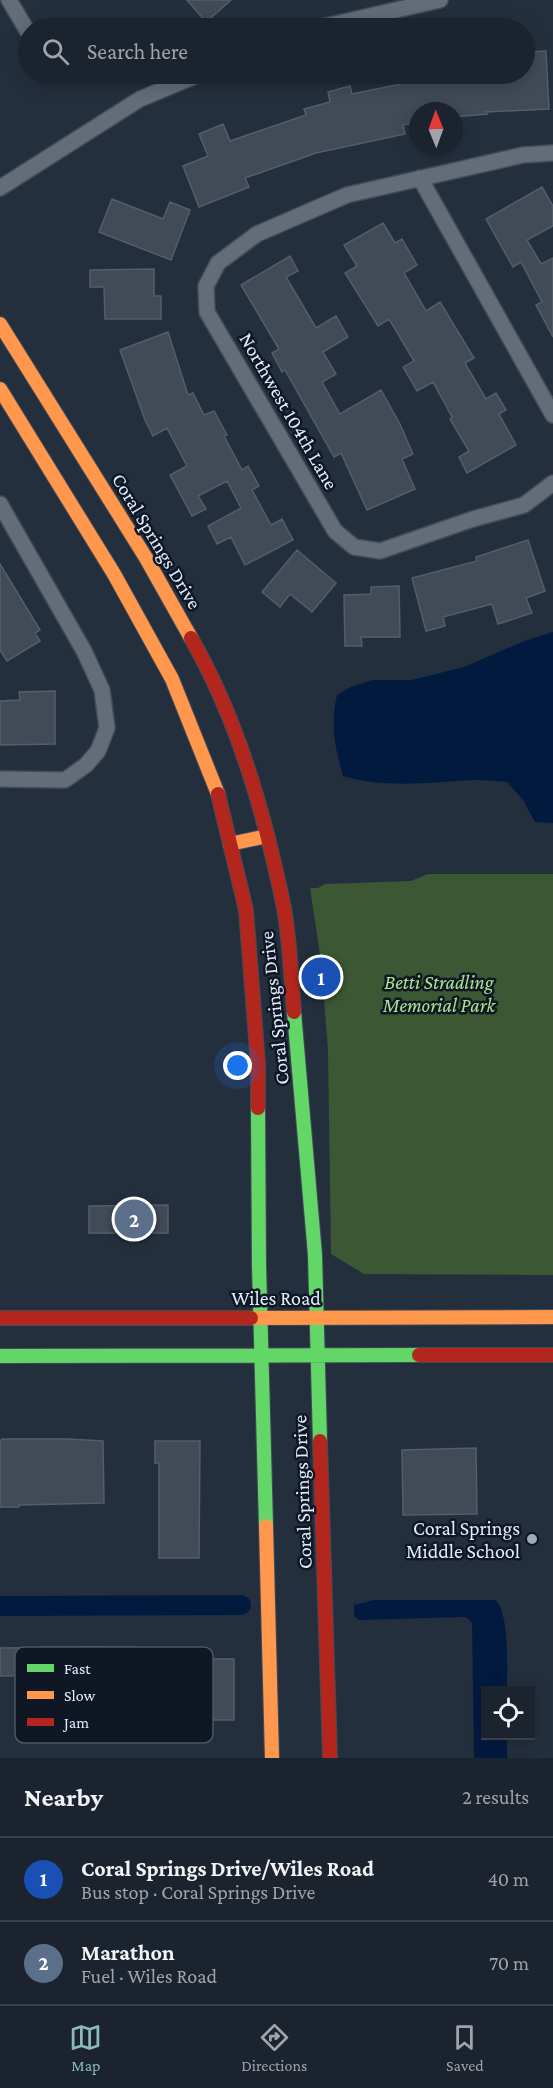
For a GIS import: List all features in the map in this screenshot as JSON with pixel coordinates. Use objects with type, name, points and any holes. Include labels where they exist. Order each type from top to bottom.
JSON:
[{"type":"main road","name":"Coral Springs Drive","points":[[0,324],[146,558],[209,669],[256,789],[267,836],[284,910],[315,1255],[330,1758]]},
{"type":"main road","name":"Coral Springs Drive","points":[[0,389],[114,574],[172,679],[218,794],[246,910],[258,1064],[259,1265],[273,1758]]},
{"type":"main road","points":[[230,844],[267,836]]},
{"type":"main road","name":"Wiles Road","points":[[0,1318],[553,1317]]},
{"type":"main road","points":[[0,1356],[553,1356]]},
{"type":"street","points":[[9,0],[20,18]]},
{"type":"street","points":[[361,18],[440,0]]},
{"type":"street","points":[[0,188],[140,99],[176,84]]},
{"type":"street","points":[[553,153],[523,155],[420,178],[553,415]]},
{"type":"street","name":"Northwest 104th Lane","points":[[420,178],[347,195],[257,234],[218,263],[206,286],[207,312],[335,531],[354,547],[380,551],[473,519],[524,505],[553,483]]},
{"type":"street","points":[[0,504],[84,651],[102,690],[107,728],[98,751],[87,765],[65,780],[0,779]]},
{"type":"green space","name":"Betti Stradling Memorial Park","points":[[428,874],[553,874],[553,1275],[364,1274],[331,1254],[328,1050],[321,961],[310,888],[318,888],[325,884],[411,881]]},
{"type":"water","points":[[553,632],[553,823],[535,822],[523,800],[507,782],[475,780],[392,784],[343,776],[334,736],[337,695],[351,687],[373,680],[412,680],[464,667],[524,641]]},
{"type":"water","points":[[374,1600],[496,1600],[504,1618],[506,1630],[507,1686],[481,1686],[481,1740],[507,1740],[507,1758],[474,1758],[472,1623],[466,1617],[359,1620],[354,1616],[354,1605]]},
{"type":"building","points":[[187,0],[231,0],[211,18],[203,18]]},
{"type":"building","points":[[546,51],[549,109],[486,112],[487,114],[463,116],[463,102],[409,102],[409,124],[403,125],[405,134],[316,153],[245,178],[249,187],[199,207],[183,166],[208,156],[199,134],[223,124],[230,141],[306,115],[304,109],[330,102],[328,92],[350,86],[352,94],[401,84],[535,84],[535,52]]},
{"type":"building","points":[[542,187],[553,206],[553,226],[527,240],[541,264],[553,258],[553,337],[536,305],[542,302],[521,262],[513,267],[486,219]]},
{"type":"building","points":[[112,199],[163,219],[170,202],[190,210],[171,260],[99,232]]},
{"type":"building","points":[[383,223],[395,243],[402,239],[417,265],[404,273],[426,311],[440,302],[474,358],[465,363],[486,399],[496,393],[506,410],[499,414],[516,445],[467,473],[459,457],[469,451],[450,419],[452,417],[433,382],[417,391],[403,367],[414,361],[389,319],[378,326],[345,273],[357,266],[344,245]]},
{"type":"building","points":[[290,256],[298,271],[286,277],[316,328],[336,316],[348,337],[323,352],[336,374],[322,382],[340,414],[381,390],[413,454],[402,459],[415,489],[367,510],[341,453],[334,457],[285,370],[282,372],[272,353],[279,349],[241,285]]},
{"type":"building","points":[[154,269],[154,296],[161,296],[161,319],[105,319],[104,287],[90,287],[90,270]]},
{"type":"building","points":[[168,332],[188,395],[193,393],[204,415],[214,411],[242,470],[248,466],[259,486],[252,490],[271,525],[282,519],[293,540],[245,565],[231,537],[217,544],[208,526],[241,508],[227,481],[198,496],[206,509],[192,516],[170,475],[187,466],[167,428],[153,436],[120,350]]},
{"type":"building","points":[[528,540],[545,591],[526,598],[532,613],[498,624],[492,604],[443,617],[445,626],[426,631],[412,578],[477,561],[476,557]]},
{"type":"building","points":[[297,550],[336,583],[312,612],[290,594],[280,607],[262,592]]},
{"type":"building","points":[[0,564],[40,630],[35,633],[40,641],[7,661],[0,650]]},
{"type":"building","points":[[399,586],[400,637],[361,637],[362,646],[345,646],[344,595],[371,594],[371,587]]},
{"type":"building","points":[[55,691],[55,744],[0,745],[0,701],[20,700],[19,692]]},
{"type":"building","points":[[168,1205],[168,1233],[89,1233],[89,1206]]},
{"type":"building","points":[[2,1439],[103,1441],[104,1503],[0,1507],[0,1441]]},
{"type":"building","points":[[155,1441],[200,1441],[199,1558],[159,1558],[159,1463],[155,1463]]},
{"type":"building","points":[[476,1448],[477,1514],[403,1515],[402,1450]]},
{"type":"building","points":[[0,1648],[15,1648],[15,1676],[0,1676]]},
{"type":"building","points":[[213,1659],[234,1659],[234,1720],[213,1720]]},
{"type":"waterway","points":[[0,1606],[241,1605]]},
{"type":"traffic: fast","points":[[294,1012],[315,1255],[320,1441]]},
{"type":"traffic: fast","points":[[258,1108],[259,1265],[266,1526]]},
{"type":"traffic: fast","points":[[0,1356],[419,1355]]},
{"type":"traffic: slow","points":[[0,324],[146,558],[191,638]]},
{"type":"traffic: slow","points":[[0,389],[114,574],[172,679],[218,794]]},
{"type":"traffic: slow","points":[[230,844],[267,836]]},
{"type":"traffic: slow","points":[[251,1318],[553,1317]]},
{"type":"traffic: slow","points":[[266,1526],[272,1758]]},
{"type":"traffic: jam","points":[[191,638],[223,702],[259,803],[284,908],[294,1012]]},
{"type":"traffic: jam","points":[[218,794],[246,910],[258,1064],[258,1108]]},
{"type":"traffic: jam","points":[[0,1318],[251,1318]]},
{"type":"traffic: jam","points":[[419,1355],[553,1355]]},
{"type":"traffic: jam","points":[[320,1441],[330,1758]]},
{"type":"place","name":"Coral Springs Drive/Wiles Road","points":[[321,977]]},
{"type":"place","name":"Marathon","points":[[134,1219]]},
{"type":"place","name":"Coral Springs Middle School","points":[[532,1539]]}]
